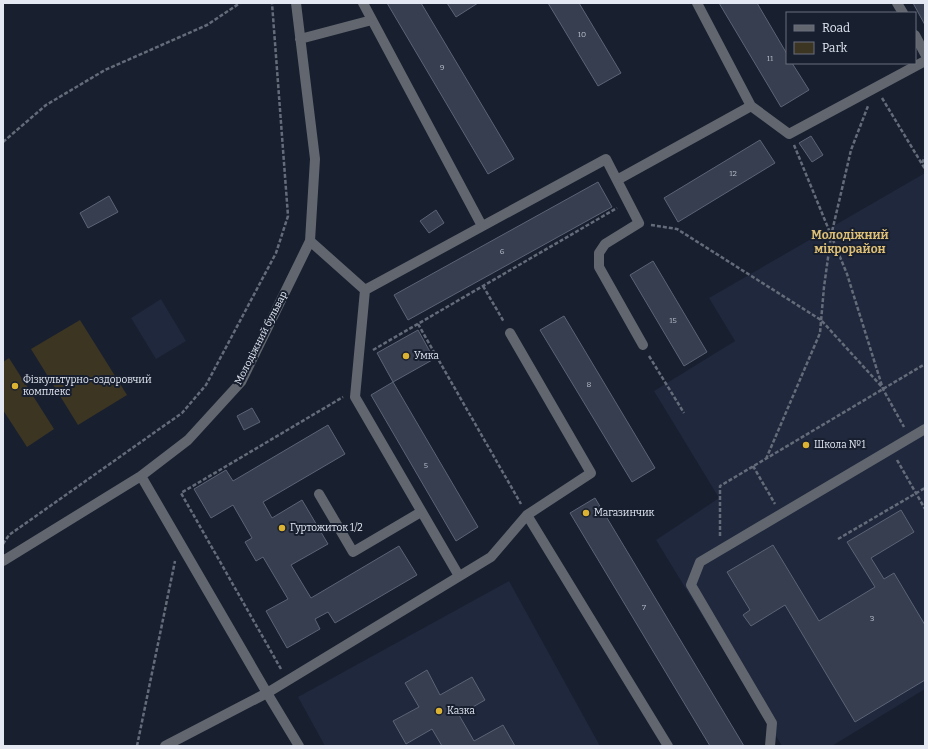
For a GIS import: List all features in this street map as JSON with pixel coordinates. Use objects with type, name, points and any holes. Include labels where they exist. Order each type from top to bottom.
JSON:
[{"type":"street","name":"Молодіжний бульвар","points":[[3,561],[141,476],[188,440],[240,382],[310,241],[315,159],[296,3]]},
{"type":"street","points":[[363,3],[482,226]]},
{"type":"street","points":[[697,3],[752,106],[789,134],[925,61]]},
{"type":"street","points":[[897,3],[902,12]]},
{"type":"street","points":[[300,38],[372,20]]},
{"type":"street","points":[[916,38],[925,54]]},
{"type":"street","points":[[617,180],[752,106]]},
{"type":"street","points":[[365,290],[606,160],[639,223],[605,244],[599,254],[598,267],[643,345]]},
{"type":"street","points":[[310,241],[365,290]]},
{"type":"street","points":[[365,290],[355,397],[458,576]]},
{"type":"street","points":[[164,746],[267,693],[491,557],[527,515],[591,473],[510,333]]},
{"type":"street","points":[[770,746],[772,723],[691,585],[700,562],[925,429]]},
{"type":"street","points":[[141,476],[299,746]]},
{"type":"street","points":[[319,494],[353,552],[421,512]]},
{"type":"street","points":[[527,515],[668,746]]},
{"type":"path","points":[[3,142],[46,104],[98,74],[207,25],[240,3]]},
{"type":"path","points":[[3,544],[9,535],[182,413],[206,386],[276,253],[288,216],[272,3]]},
{"type":"path","points":[[876,87],[925,169]]},
{"type":"path","points":[[766,459],[820,333],[831,236],[851,150],[876,87]]},
{"type":"path","points":[[789,134],[847,274],[883,389],[910,438]]},
{"type":"path","points":[[922,164],[925,157]]},
{"type":"path","points":[[358,358],[628,202]]},
{"type":"path","points":[[639,223],[677,229],[821,320],[883,389]]},
{"type":"path","points":[[483,286],[510,333]]},
{"type":"path","points":[[418,324],[527,515]]},
{"type":"path","points":[[643,345],[684,413]]},
{"type":"path","points":[[720,549],[720,486],[925,364]]},
{"type":"path","points":[[288,680],[181,493],[355,390]]},
{"type":"path","points":[[890,449],[925,509]]},
{"type":"path","points":[[753,466],[780,514]]},
{"type":"path","points":[[838,539],[925,488]]},
{"type":"path","points":[[137,746],[179,540]]},
{"type":"shaded area","name":"Школа №1","points":[[925,173],[925,689],[832,746],[782,746],[656,540],[719,498],[654,391],[735,341],[709,298]]},
{"type":"shaded area","points":[[161,299],[186,341],[156,359],[131,318]]},
{"type":"shaded area","points":[[509,581],[600,746],[325,746],[298,697]]},
{"type":"green space","points":[[80,320],[127,395],[78,425],[31,349]]},
{"type":"green space","name":"Фізкультурно-оздоровчий комплекс","points":[[9,358],[54,429],[27,447],[3,410],[3,362]]},
{"type":"building","points":[[387,3],[421,3],[514,159],[488,174]]},
{"type":"building","points":[[447,3],[478,3],[456,17]]},
{"type":"building","points":[[548,3],[579,3],[621,73],[598,86]]},
{"type":"building","points":[[719,3],[757,3],[786,52],[786,64],[793,64],[809,90],[781,107]]},
{"type":"building","points":[[913,3],[925,3],[925,25]]},
{"type":"building","points":[[811,136],[823,155],[812,162],[799,143]]},
{"type":"building","points":[[760,140],[775,163],[678,222],[664,198]]},
{"type":"building","points":[[598,182],[612,207],[408,320],[394,295]]},
{"type":"building","points":[[109,196],[118,212],[88,228],[80,213]]},
{"type":"building","points":[[436,210],[444,223],[429,233],[420,221]]},
{"type":"building","points":[[653,261],[707,352],[684,366],[630,275]]},
{"type":"building","points":[[564,316],[655,468],[632,482],[540,330]]},
{"type":"building","name":"Умка","points":[[418,330],[434,359],[393,382],[377,353]]},
{"type":"building","points":[[393,382],[478,527],[456,541],[371,395]]},
{"type":"building","points":[[252,408],[260,422],[244,430],[237,416]]},
{"type":"building","name":"Гуртожиток 1/2","points":[[328,425],[345,454],[263,502],[272,518],[302,500],[328,544],[291,565],[311,598],[399,546],[417,575],[335,623],[328,612],[315,619],[320,629],[287,648],[266,611],[288,599],[263,557],[256,561],[245,542],[252,538],[233,505],[211,518],[194,489],[226,470],[233,481]]},
{"type":"building","points":[[595,498],[744,746],[710,746],[570,513]]},
{"type":"building","points":[[901,510],[914,532],[871,558],[884,579],[894,573],[925,625],[925,680],[855,722],[785,605],[751,626],[743,615],[750,610],[727,572],[773,545],[819,621],[875,587],[847,542]]},
{"type":"building","name":"Казка","points":[[427,670],[440,695],[472,677],[485,700],[459,715],[474,741],[503,725],[515,746],[442,746],[432,729],[406,744],[393,721],[419,707],[405,683]]},
{"type":"place","name":"Умка","points":[[406,356]]},
{"type":"place","name":"Фізкультурно-оздоровчий комплекс","points":[[15,386]]},
{"type":"place","name":"Школа №1","points":[[806,445]]},
{"type":"place","name":"Магазинчик","points":[[586,513]]},
{"type":"place","name":"Гуртожиток 1/2","points":[[282,528]]},
{"type":"place","name":"Казка","points":[[439,711]]},
{"type":"district","name":"Молодіжний мікрорайон","points":[[850,242]]}]
